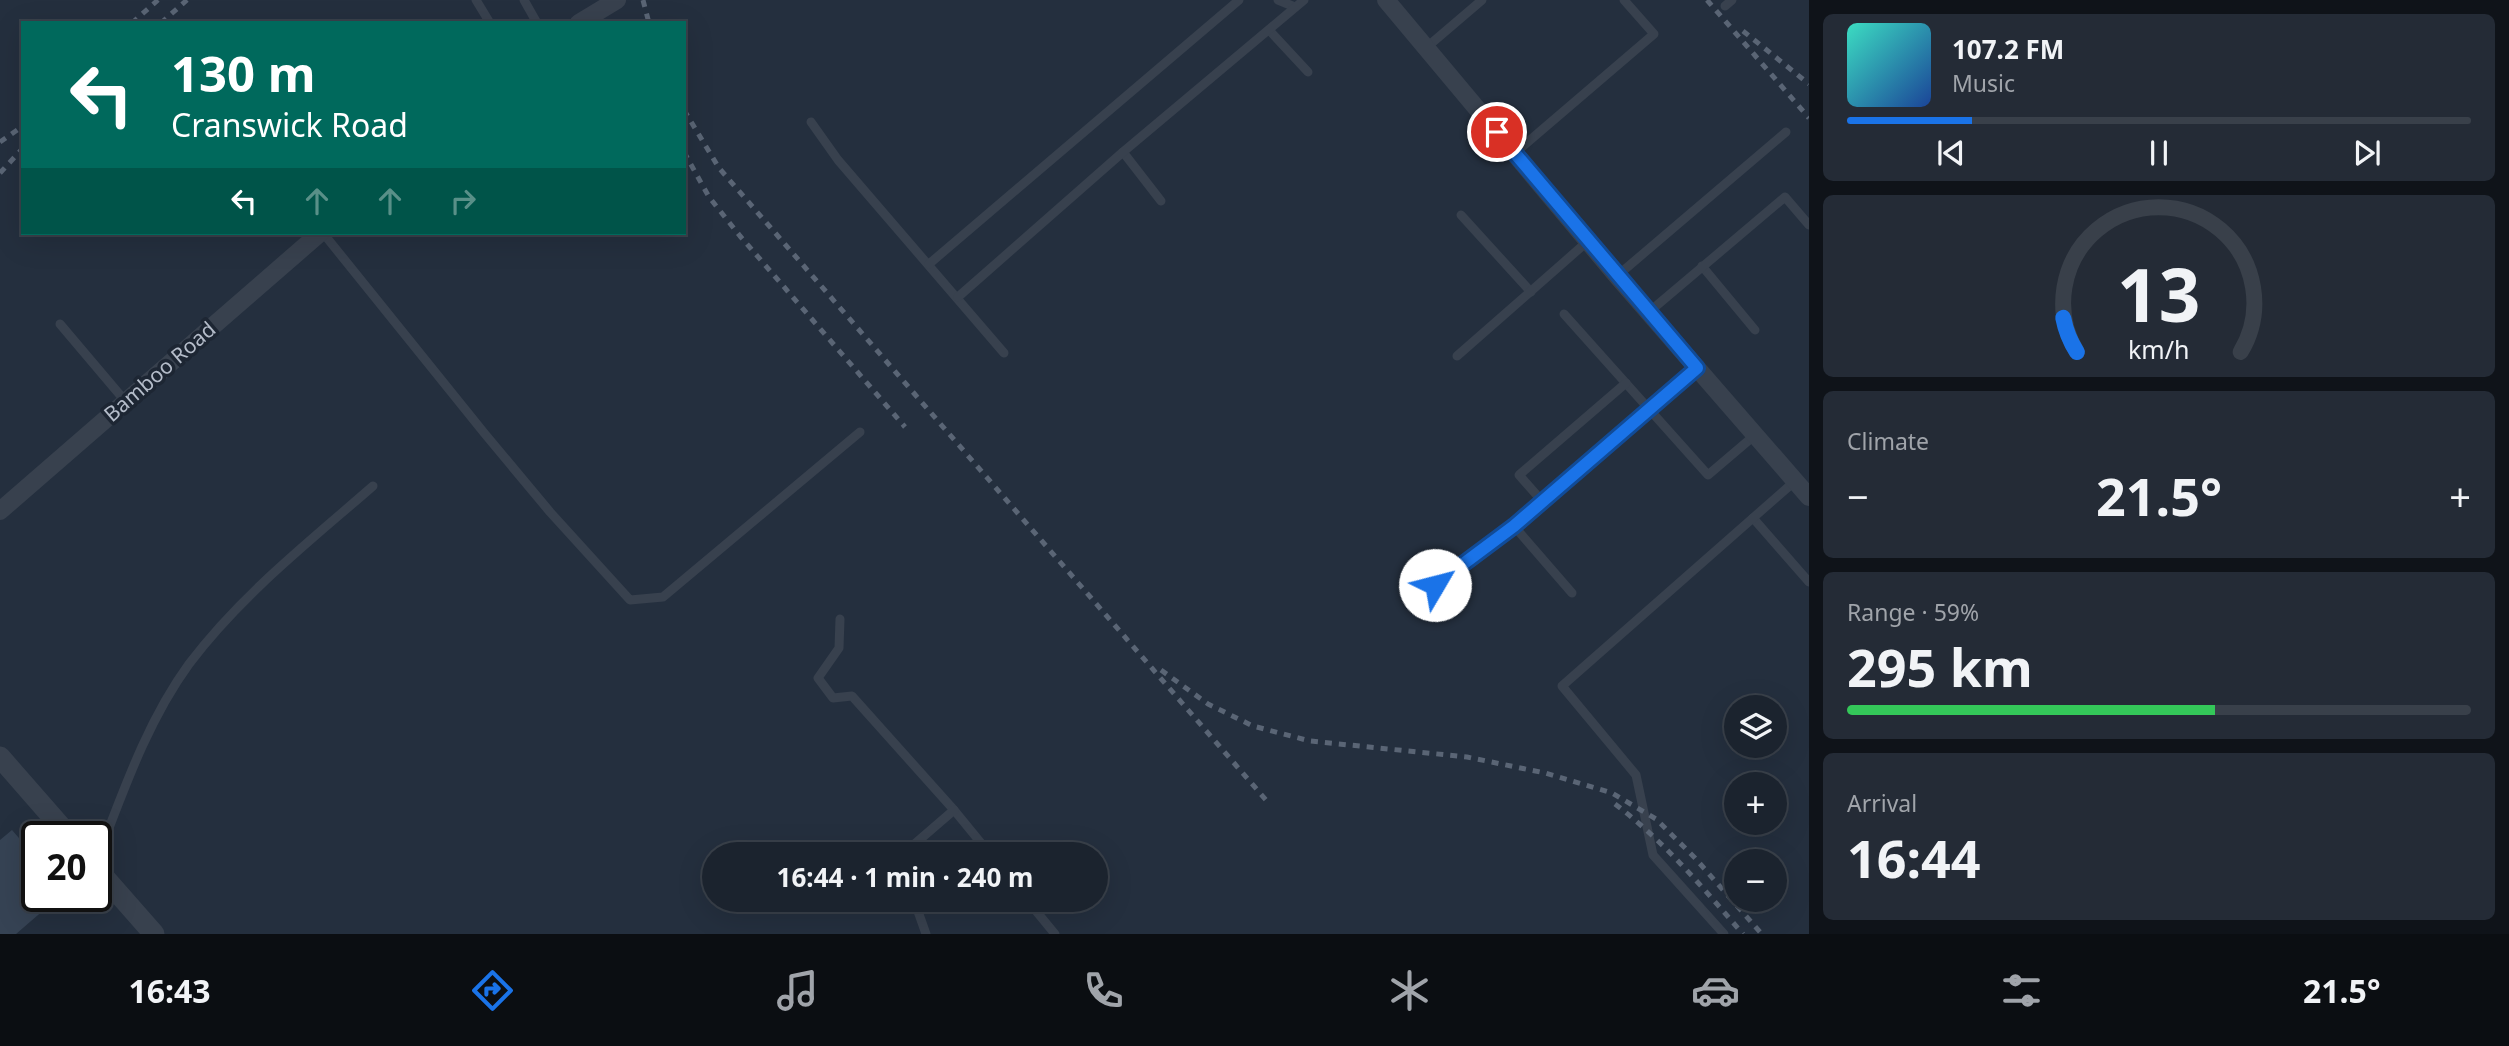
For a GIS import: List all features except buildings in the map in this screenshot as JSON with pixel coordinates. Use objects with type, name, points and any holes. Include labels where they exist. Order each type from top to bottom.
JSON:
[{"type":"street","points":[[582,21],[617,0]]},
{"type":"street","points":[[1386,0],[1617,276],[1809,497]]},
{"type":"street","name":"Bamboo Road","points":[[0,511],[320,235]]},
{"type":"street","points":[[0,757],[56,821]]},
{"type":"street","points":[[112,884],[154,934]]},
{"type":"lane","points":[[476,0],[490,21]]},
{"type":"lane","points":[[524,0],[536,21]]},
{"type":"lane","points":[[929,264],[1239,0]]},
{"type":"lane","points":[[1278,0],[1295,7]]},
{"type":"lane","points":[[958,297],[1123,152],[1304,0]]},
{"type":"lane","points":[[1427,47],[1482,0]]},
{"type":"lane","points":[[1515,153],[1654,34],[1624,0]]},
{"type":"lane","points":[[1269,30],[1308,72]]},
{"type":"lane","points":[[811,122],[838,160],[1004,353]]},
{"type":"lane","points":[[1617,276],[1786,132]]},
{"type":"lane","points":[[1123,152],[1161,201]]},
{"type":"lane","points":[[1649,313],[1785,197],[1809,225]]},
{"type":"lane","points":[[1461,215],[1531,292]]},
{"type":"lane","points":[[324,235],[550,512],[630,600],[663,597],[860,432]]},
{"type":"lane","points":[[1457,356],[1588,241]]},
{"type":"lane","points":[[1702,266],[1755,330]]},
{"type":"lane","points":[[1563,314],[1708,475],[1755,435]]},
{"type":"lane","points":[[60,324],[126,402]]},
{"type":"lane","points":[[1435,585],[1514,526],[1697,368]]},
{"type":"lane","points":[[1542,501],[1519,475],[1626,383]]},
{"type":"lane","points":[[1724,934],[1653,855],[1636,775],[1562,686],[1795,481]]},
{"type":"lane","points":[[112,821],[125,785],[156,719],[188,666],[250,595],[373,486]]},
{"type":"lane","points":[[1754,518],[1809,582]]},
{"type":"lane","points":[[1514,526],[1572,593]]},
{"type":"lane","points":[[840,619],[839,648],[818,678],[833,698],[852,696],[980,842]]},
{"type":"lane","points":[[917,842],[954,810]]},
{"type":"lane","points":[[918,912],[926,934]]},
{"type":"lane","points":[[1037,912],[1055,934]]},
{"type":"railway","points":[[134,21],[158,0]]},
{"type":"railway","points":[[163,21],[187,0]]},
{"type":"railway","points":[[643,0],[648,21]]},
{"type":"railway","points":[[1707,0],[1809,118]]},
{"type":"railway","points":[[1743,31],[1809,84]]},
{"type":"railway","points":[[686,113],[719,168],[1266,800]]},
{"type":"railway","points":[[0,142],[21,127]]},
{"type":"railway","points":[[0,173],[21,150]]},
{"type":"railway","points":[[686,156],[709,197],[740,236],[905,427]]},
{"type":"railway","points":[[1161,670],[1208,704],[1253,726],[1310,741],[1467,757],[1545,773],[1612,793],[1656,819],[1695,858],[1760,932]]},
{"type":"railway","points":[[1615,804],[1667,849],[1743,934]]},
{"type":"route","points":[[1435,585],[1514,526],[1697,368],[1497,132]]}]
